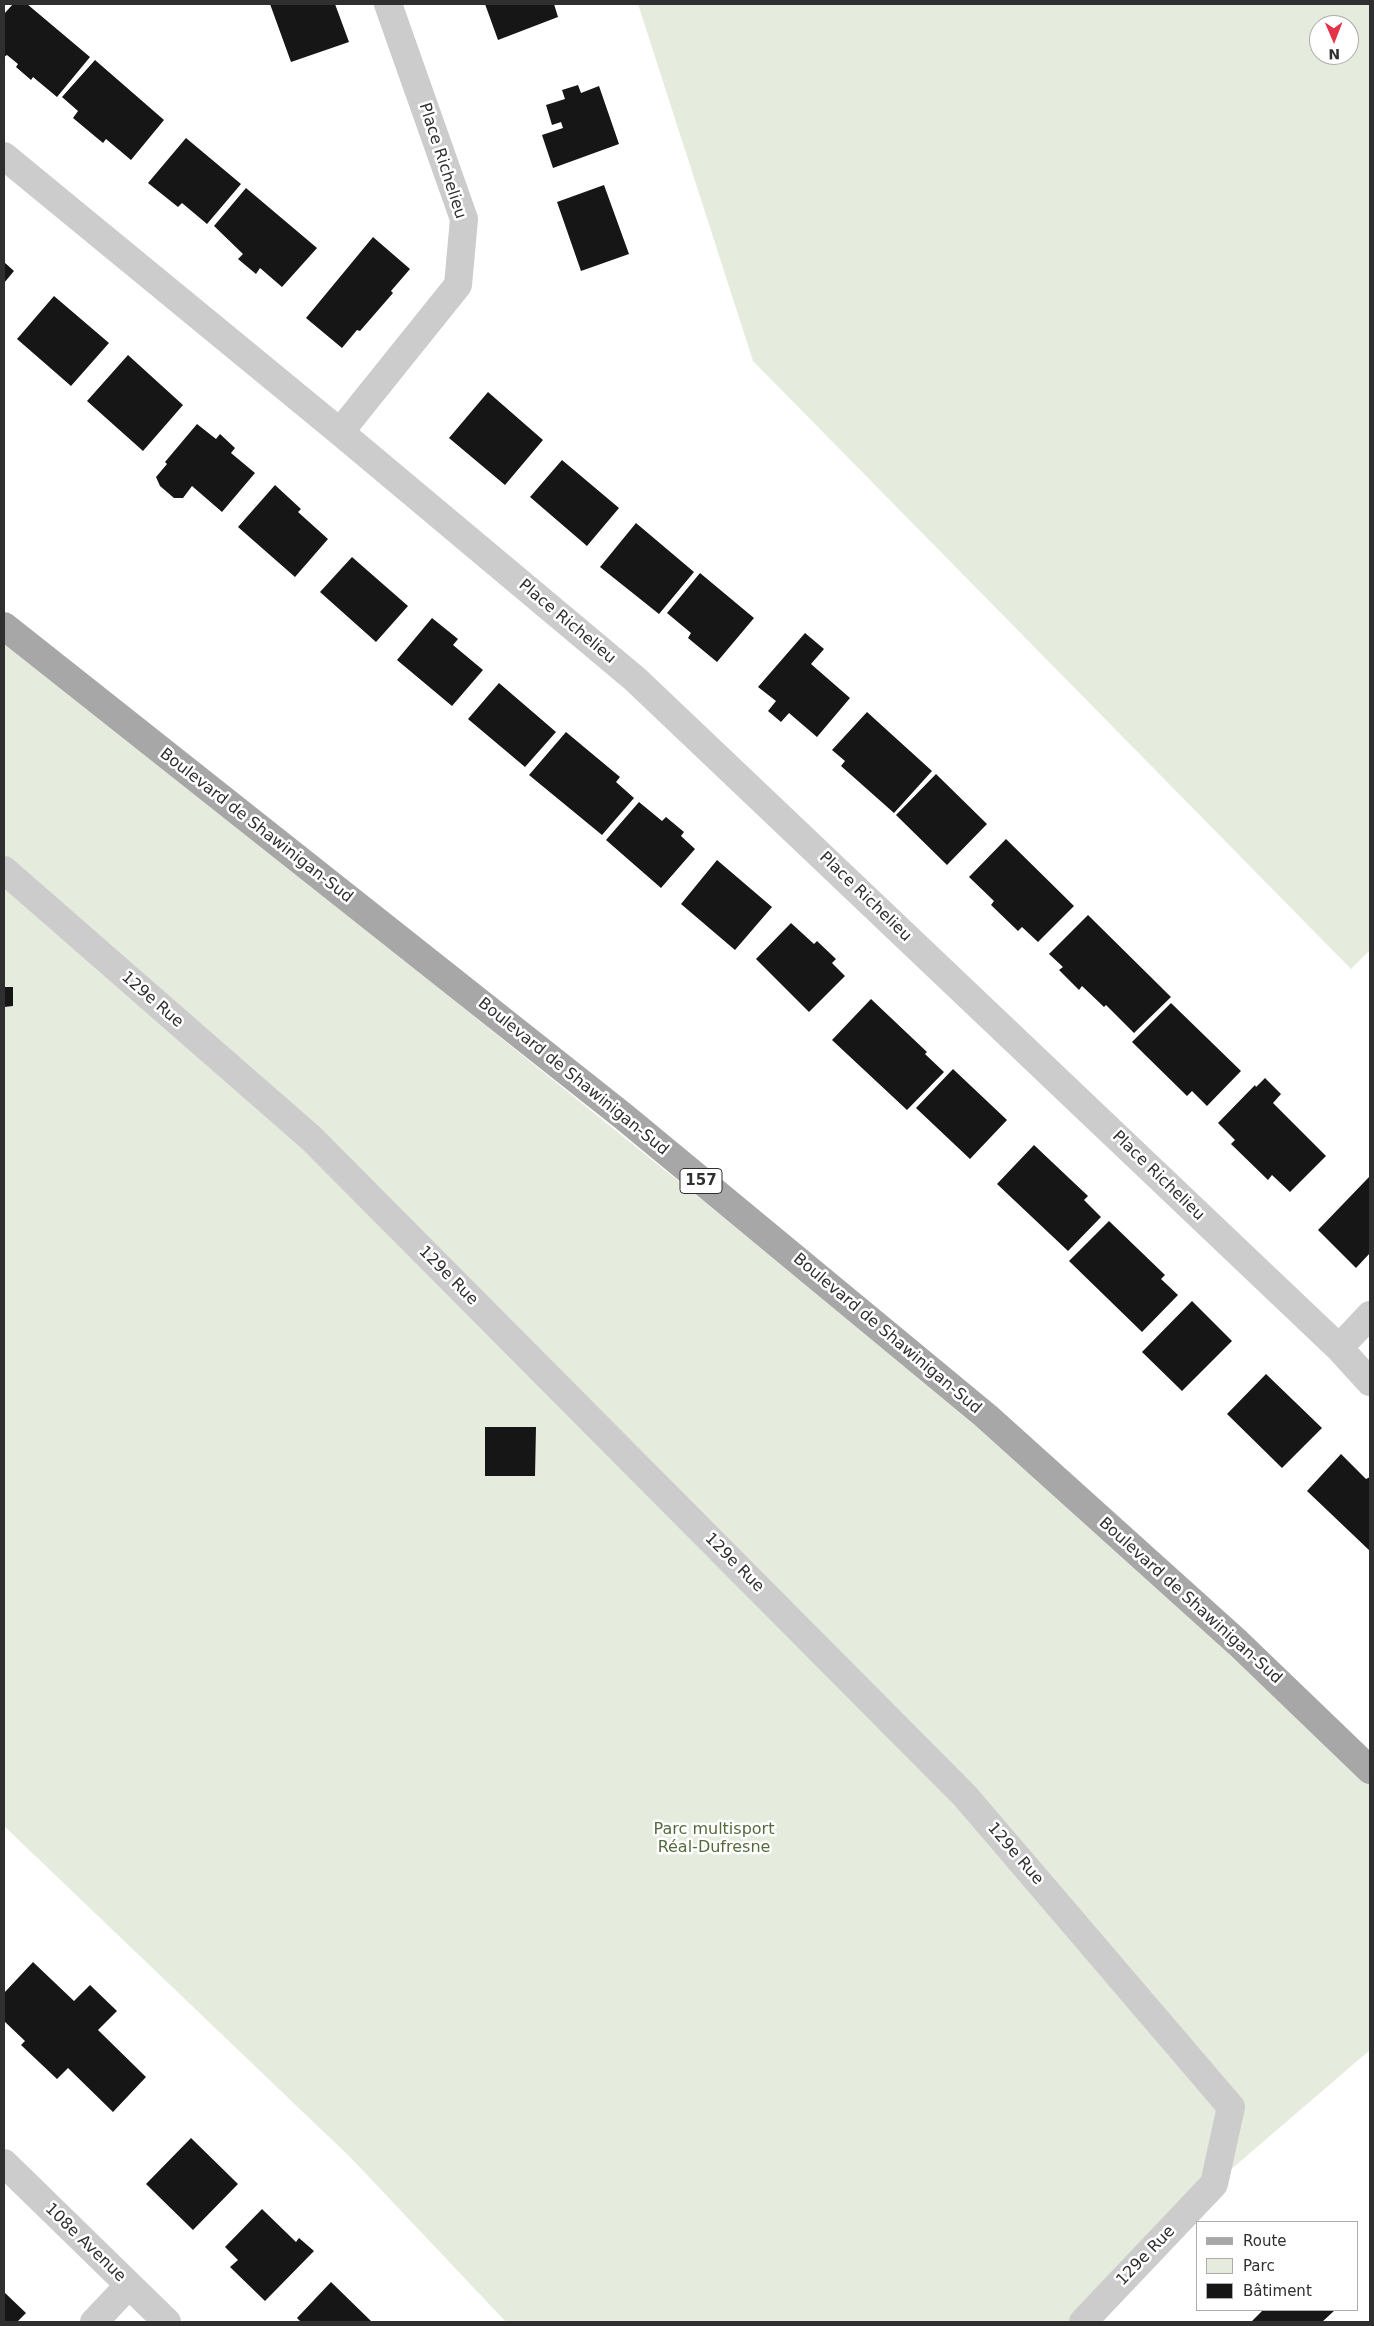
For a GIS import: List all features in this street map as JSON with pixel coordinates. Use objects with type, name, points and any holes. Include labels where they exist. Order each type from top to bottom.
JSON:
[{"type":"main road","name":"Boulevard de Shawinigan-Sud","points":[[4,626],[623,1116],[986,1416],[1238,1643],[1370,1770]]},
{"type":"street","name":"Place Richelieu","points":[[340,432],[458,285],[464,219],[388,4]]},
{"type":"street","name":"Place Richelieu","points":[[4,156],[340,432],[635,678],[1339,1348],[1370,1382]]},
{"type":"street","name":"129e Rue","points":[[4,870],[310,1138],[937,1767],[965,1796],[1231,2107],[1214,2184],[1083,2322]]},
{"type":"street","points":[[1339,1348],[1370,1315]]},
{"type":"street","name":"108e Avenue","points":[[4,2164],[167,2322]]},
{"type":"street","points":[[94,2322],[129,2285]]},
{"type":"green space","points":[[638,4],[1370,4],[1370,950],[1351,969],[753,361]]},
{"type":"green space","name":"Parc multisport Réal-Dufresne","points":[[4,637],[941,1393],[1370,1779],[1370,2050],[1214,2184],[1083,2322],[506,2322],[351,2158],[4,1826]]},
{"type":"building","points":[[13,4],[27,4],[90,57],[57,97],[33,77],[31,80],[16,67],[18,64],[7,55],[4,57],[4,14]]},
{"type":"building","points":[[270,4],[335,4],[349,42],[291,62]]},
{"type":"building","points":[[485,4],[554,4],[558,17],[498,40]]},
{"type":"building","points":[[95,60],[164,120],[131,160],[106,139],[103,143],[73,118],[78,111],[62,97]]},
{"type":"building","points":[[578,85],[581,93],[599,86],[619,144],[553,168],[542,135],[563,128],[561,122],[552,125],[546,105],[565,99],[562,90]]},
{"type":"building","points":[[186,138],[241,184],[207,224],[182,203],[178,207],[148,183]]},
{"type":"building","points":[[604,185],[629,254],[581,271],[557,202]]},
{"type":"building","points":[[246,188],[317,248],[282,287],[260,268],[256,274],[238,259],[243,254],[214,226]]},
{"type":"building","points":[[373,237],[410,269],[391,291],[393,293],[360,331],[357,330],[342,348],[306,318]]},
{"type":"building","points":[[4,262],[14,271],[4,283]]},
{"type":"building","points":[[54,296],[109,343],[71,386],[17,339]]},
{"type":"building","points":[[128,355],[183,405],[143,451],[87,401]]},
{"type":"building","points":[[488,392],[543,440],[505,485],[449,438]]},
{"type":"building","points":[[197,424],[216,439],[220,434],[235,448],[231,453],[255,473],[222,512],[192,486],[183,498],[174,498],[160,486],[156,477],[167,464],[165,462]]},
{"type":"building","points":[[562,460],[619,508],[587,546],[530,497]]},
{"type":"building","points":[[275,485],[301,509],[298,512],[328,539],[295,577],[238,527]]},
{"type":"building","points":[[636,523],[694,572],[659,614],[600,567]]},
{"type":"building","points":[[352,557],[408,606],[376,642],[320,592]]},
{"type":"building","points":[[700,573],[754,618],[717,662],[688,638],[691,633],[667,613]]},
{"type":"building","points":[[432,618],[458,639],[453,645],[483,670],[452,706],[397,660]]},
{"type":"building","points":[[805,633],[824,649],[811,664],[850,698],[817,737],[789,713],[781,722],[768,711],[776,701],[758,687]]},
{"type":"building","points":[[499,683],[556,732],[525,767],[468,719]]},
{"type":"building","points":[[867,712],[932,771],[894,813],[841,766],[845,761],[832,750]]},
{"type":"building","points":[[566,732],[620,777],[616,782],[634,798],[602,835],[529,775]]},
{"type":"building","points":[[936,774],[987,824],[947,865],[896,815]]},
{"type":"building","points":[[639,802],[662,821],[666,817],[684,832],[681,836],[695,849],[661,888],[606,840]]},
{"type":"building","points":[[1006,839],[1074,906],[1038,942],[1022,927],[1018,931],[991,905],[994,901],[969,877]]},
{"type":"building","points":[[717,860],[772,907],[735,950],[681,904]]},
{"type":"building","points":[[1088,915],[1171,997],[1134,1033],[1106,1005],[1104,1007],[1082,986],[1079,990],[1059,970],[1063,967],[1049,954]]},
{"type":"building","points":[[791,923],[814,944],[817,941],[836,959],[832,963],[845,976],[809,1012],[756,959]]},
{"type":"building","points":[[4,987],[13,987],[13,1006],[4,1007]]},
{"type":"building","points":[[871,999],[927,1052],[925,1054],[944,1072],[907,1110],[832,1040]]},
{"type":"building","points":[[1171,1003],[1241,1071],[1207,1106],[1192,1091],[1187,1096],[1132,1042]]},
{"type":"building","points":[[953,1069],[1007,1120],[970,1159],[916,1108]]},
{"type":"building","points":[[1265,1078],[1281,1094],[1273,1103],[1326,1156],[1290,1192],[1272,1175],[1268,1180],[1231,1144],[1235,1140],[1218,1123],[1255,1085],[1256,1087]]},
{"type":"building","points":[[1034,1145],[1088,1196],[1084,1200],[1101,1217],[1068,1251],[997,1184]]},
{"type":"building","points":[[1370,1176],[1370,1253],[1356,1268],[1318,1230]]},
{"type":"building","points":[[1109,1221],[1165,1275],[1161,1279],[1178,1295],[1142,1332],[1069,1261]]},
{"type":"building","points":[[1192,1301],[1232,1341],[1182,1391],[1142,1352]]},
{"type":"building","points":[[1266,1374],[1322,1428],[1282,1468],[1227,1414]]},
{"type":"building","points":[[485,1427],[536,1427],[535,1476],[485,1476]]},
{"type":"building","points":[[1341,1454],[1366,1479],[1370,1477],[1370,1551],[1307,1491]]},
{"type":"building","points":[[33,1962],[74,2001],[90,1985],[117,2011],[98,2030],[146,2077],[113,2112],[68,2068],[57,2079],[21,2045],[25,2041],[4,2021],[4,1993]]},
{"type":"building","points":[[191,2138],[238,2184],[193,2230],[146,2184]]},
{"type":"building","points":[[262,2209],[296,2242],[299,2238],[314,2251],[265,2301],[230,2267],[238,2260],[225,2247]]},
{"type":"building","points":[[331,2282],[372,2322],[301,2322],[297,2318]]},
{"type":"building","points":[[4,2292],[26,2313],[17,2322],[4,2322]]},
{"type":"building","points":[[1262,2311],[1334,2311],[1322,2322],[1251,2322]]}]
